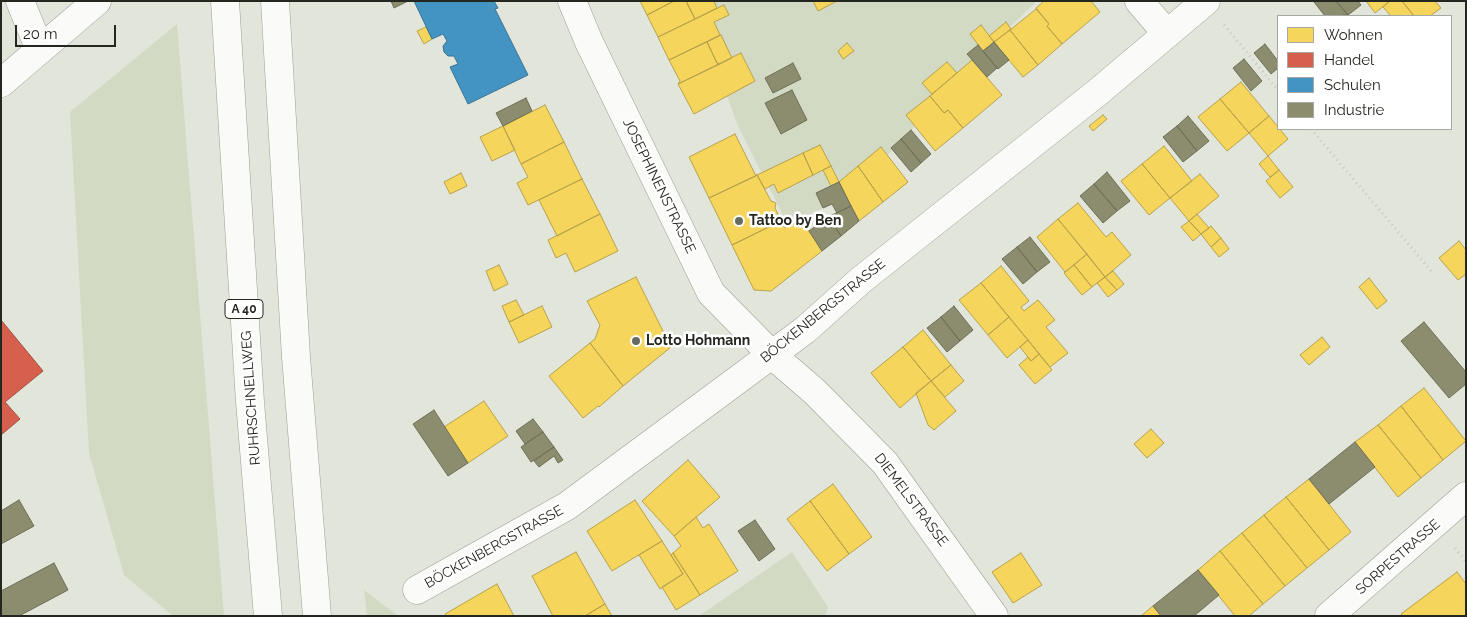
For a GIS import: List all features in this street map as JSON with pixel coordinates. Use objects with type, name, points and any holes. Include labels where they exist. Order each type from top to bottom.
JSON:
[{"type":"main road","points":[[20,1],[40,50]]},
{"type":"main road","points":[[1,83],[98,1]]},
{"type":"main road","name":"RUHRSCHNELLWEG","points":[[225,1],[250,402],[268,616]]},
{"type":"main road","points":[[275,1],[296,357],[317,616]]},
{"type":"main road","name":"JOSEPHINENSTRASSE","points":[[572,1],[589,42],[712,293],[771,354]]},
{"type":"main road","points":[[1139,1],[1167,34]]},
{"type":"main road","name":"BÖCKENBERGSTRASSE","points":[[417,590],[567,506],[805,330],[861,280],[1098,92],[1205,2]]},
{"type":"main road","name":"DIEMELSTRASSE","points":[[771,354],[815,392],[885,463],[994,616]]},
{"type":"main road","name":"SORPESTRASSE","points":[[1345,611],[1466,496]]},
{"type":"path","points":[[1205,2],[1277,89]]},
{"type":"path","points":[[1312,130],[1432,272]]},
{"type":"green space","points":[[692,1],[1032,1],[1035,3],[995,41],[850,195],[788,225],[738,126]]},
{"type":"green space","points":[[177,24],[224,616],[173,616],[124,575],[89,453],[70,112]]},
{"type":"green space","points":[[792,552],[828,607],[825,616],[699,616]]},
{"type":"green space","points":[[364,590],[398,616],[367,616]]},
{"type":"building: Wohnen","points":[[640,1],[674,1],[647,15]]},
{"type":"building: Wohnen","points":[[674,1],[686,1],[695,19],[658,37],[647,15]]},
{"type":"building: Wohnen","points":[[686,1],[714,1],[717,8],[695,19]]},
{"type":"building: Wohnen","points":[[813,1],[837,1],[818,11]]},
{"type":"building: Wohnen","points":[[1044,1],[1091,1],[1100,12],[1062,44],[1047,26],[1049,24],[1036,8]]},
{"type":"building: Wohnen","points":[[1366,1],[1390,1],[1375,13]]},
{"type":"building: Wohnen","points":[[1390,1],[1402,1],[1413,15],[1390,15],[1383,7]]},
{"type":"building: Wohnen","points":[[1402,1],[1435,1],[1441,8],[1431,15],[1413,15]]},
{"type":"building: Wohnen","points":[[724,5],[729,15],[714,22],[720,35],[669,60],[658,37]]},
{"type":"building: Wohnen","points":[[1036,9],[1062,44],[1038,65],[1010,30]]},
{"type":"building: Wohnen","points":[[1006,22],[1011,29],[994,42],[989,36]]},
{"type":"building: Wohnen","points":[[981,25],[994,42],[983,51],[970,34]]},
{"type":"building: Wohnen","points":[[426,27],[432,39],[424,44],[417,31]]},
{"type":"building: Wohnen","points":[[1010,30],[1038,65],[1023,77],[994,42]]},
{"type":"building: Wohnen","points":[[721,35],[732,58],[720,64],[717,63],[707,42]]},
{"type":"building: Wohnen","points":[[707,42],[717,63],[720,64],[678,84],[680,81],[669,60]]},
{"type":"building: Wohnen","points":[[847,43],[854,51],[843,59],[838,51]]},
{"type":"building: Wohnen","points":[[741,53],[755,81],[694,114],[678,84]]},
{"type":"building: Wohnen","points":[[972,60],[1002,95],[963,128],[948,110],[944,113],[930,96]]},
{"type":"building: Wohnen","points":[[947,62],[957,73],[932,94],[922,83]]},
{"type":"building: Wohnen","points":[[1241,82],[1269,116],[1249,133],[1220,99]]},
{"type":"building: Wohnen","points":[[930,96],[944,113],[948,110],[963,128],[935,151],[906,115]]},
{"type":"building: Wohnen","points":[[1220,99],[1249,133],[1227,151],[1198,117]]},
{"type":"building: Wohnen","points":[[545,105],[564,142],[521,164],[503,126]]},
{"type":"building: Wohnen","points":[[1103,115],[1107,119],[1093,131],[1089,126]]},
{"type":"building: Wohnen","points":[[1269,116],[1277,126],[1277,130],[1281,130],[1288,139],[1268,156],[1249,133]]},
{"type":"building: Wohnen","points":[[503,126],[515,150],[492,161],[480,137]]},
{"type":"building: Wohnen","points":[[735,134],[756,176],[709,198],[689,157]]},
{"type":"building: Wohnen","points":[[564,142],[582,179],[528,205],[517,183],[528,177],[521,164]]},
{"type":"building: Wohnen","points":[[820,145],[831,166],[813,175],[803,153]]},
{"type":"building: Wohnen","points":[[1164,146],[1192,181],[1170,198],[1142,164]]},
{"type":"building: Wohnen","points":[[881,147],[908,182],[883,202],[858,166]]},
{"type":"building: Wohnen","points":[[803,153],[813,175],[778,193],[774,184],[765,189],[757,175]]},
{"type":"building: Wohnen","points":[[1268,156],[1279,170],[1270,177],[1259,164]]},
{"type":"building: Wohnen","points":[[1142,164],[1170,198],[1149,215],[1121,181]]},
{"type":"building: Wohnen","points":[[831,166],[839,182],[831,186],[823,170]]},
{"type":"building: Wohnen","points":[[858,166],[883,202],[859,221],[839,182]]},
{"type":"building: Wohnen","points":[[1279,170],[1293,187],[1280,198],[1266,181]]},
{"type":"building: Wohnen","points":[[461,173],[467,186],[450,194],[444,182]]},
{"type":"building: Wohnen","points":[[1200,174],[1219,196],[1189,221],[1170,198]]},
{"type":"building: Wohnen","points":[[757,175],[771,201],[776,203],[775,208],[781,221],[732,245],[709,198]]},
{"type":"building: Wohnen","points":[[582,179],[600,214],[557,236],[539,200]]},
{"type":"building: Wohnen","points":[[1078,203],[1106,237],[1112,232],[1131,255],[1105,277],[1058,219]]},
{"type":"building: Wohnen","points":[[600,214],[618,251],[575,272],[566,253],[556,258],[548,240]]},
{"type":"building: Wohnen","points":[[1197,214],[1209,228],[1201,234],[1189,221]]},
{"type":"building: Wohnen","points":[[1058,219],[1087,254],[1065,272],[1037,237]]},
{"type":"building: Wohnen","points":[[802,220],[822,251],[771,291],[754,290],[732,245],[781,221],[785,228]]},
{"type":"building: Wohnen","points":[[1189,221],[1201,234],[1193,241],[1181,227]]},
{"type":"building: Wohnen","points":[[1211,226],[1221,238],[1211,247],[1201,234]]},
{"type":"building: Wohnen","points":[[1221,238],[1229,249],[1219,257],[1211,247]]},
{"type":"building: Wohnen","points":[[1459,241],[1466,250],[1466,274],[1458,280],[1439,258]]},
{"type":"building: Wohnen","points":[[1087,254],[1105,277],[1092,287],[1074,265]]},
{"type":"building: Wohnen","points":[[499,265],[508,284],[494,291],[486,271]]},
{"type":"building: Wohnen","points":[[1074,265],[1092,287],[1082,295],[1064,273]]},
{"type":"building: Wohnen","points":[[1001,266],[1029,301],[1021,307],[1024,311],[1038,300],[1055,320],[1046,327],[1068,353],[1050,367],[981,283]]},
{"type":"building: Wohnen","points":[[1113,271],[1124,284],[1117,290],[1105,277]]},
{"type":"building: Wohnen","points":[[636,277],[671,347],[623,386],[590,343],[595,339],[600,325],[587,301]]},
{"type":"building: Wohnen","points":[[1105,277],[1117,290],[1108,297],[1097,283]]},
{"type":"building: Wohnen","points":[[1369,278],[1387,301],[1377,309],[1359,287]]},
{"type":"building: Wohnen","points":[[981,283],[1009,317],[988,335],[959,300]]},
{"type":"building: Wohnen","points":[[516,300],[524,315],[509,322],[502,306]]},
{"type":"building: Wohnen","points":[[542,306],[552,327],[519,343],[509,322]]},
{"type":"building: Wohnen","points":[[1009,317],[1028,340],[1007,358],[988,335]]},
{"type":"building: Wohnen","points":[[923,330],[951,365],[931,381],[903,347]]},
{"type":"building: Wohnen","points":[[1322,337],[1330,347],[1309,365],[1300,355]]},
{"type":"building: Wohnen","points":[[1028,340],[1039,354],[1031,361],[1020,347]]},
{"type":"building: Wohnen","points":[[590,343],[623,386],[583,418],[549,376]]},
{"type":"building: Wohnen","points":[[903,347],[931,381],[900,408],[871,373]]},
{"type":"building: Wohnen","points":[[1039,354],[1052,370],[1035,384],[1019,365],[1028,357],[1031,361]]},
{"type":"building: Wohnen","points":[[951,365],[964,381],[945,397],[931,381]]},
{"type":"building: Wohnen","points":[[931,381],[956,411],[934,430],[928,425],[916,393]]},
{"type":"building: Wohnen","points":[[1424,388],[1466,441],[1443,460],[1401,406]]},
{"type":"building: Wohnen","points":[[484,401],[508,436],[468,463],[444,427]]},
{"type":"building: Wohnen","points":[[1401,406],[1443,460],[1421,478],[1378,425]]},
{"type":"building: Wohnen","points":[[1378,425],[1421,478],[1398,497],[1355,442]]},
{"type":"building: Wohnen","points":[[1151,429],[1164,443],[1147,458],[1134,444]]},
{"type":"building: Wohnen","points":[[688,460],[720,497],[674,536],[642,501]]},
{"type":"building: Wohnen","points":[[1309,479],[1351,532],[1329,550],[1286,497]]},
{"type":"building: Wohnen","points":[[833,484],[872,537],[849,554],[810,501]]},
{"type":"building: Wohnen","points":[[1286,497],[1329,550],[1307,568],[1264,515]]},
{"type":"building: Wohnen","points":[[635,500],[662,541],[612,571],[587,531]]},
{"type":"building: Wohnen","points":[[810,501],[849,554],[827,571],[787,519]]},
{"type":"building: Wohnen","points":[[1264,515],[1307,568],[1285,586],[1242,533]]},
{"type":"building: Wohnen","points":[[696,517],[703,528],[709,524],[738,571],[700,595],[673,553],[681,546],[674,536]]},
{"type":"building: Wohnen","points":[[1242,533],[1285,586],[1263,604],[1220,551]]},
{"type":"building: Wohnen","points":[[662,541],[683,574],[660,589],[639,555]]},
{"type":"building: Wohnen","points":[[1220,551],[1263,604],[1249,616],[1235,616],[1198,570]]},
{"type":"building: Wohnen","points":[[576,552],[605,604],[585,616],[553,616],[532,576]]},
{"type":"building: Wohnen","points":[[673,553],[700,595],[676,610],[662,587],[683,574],[671,555]]},
{"type":"building: Wohnen","points":[[1021,553],[1042,585],[1013,603],[992,572]]},
{"type":"building: Wohnen","points":[[1457,572],[1466,584],[1466,616],[1403,616],[1401,614]]},
{"type":"building: Wohnen","points":[[497,584],[514,616],[447,616],[445,614]]},
{"type":"building: Wohnen","points":[[605,604],[612,616],[585,616]]},
{"type":"building: Wohnen","points":[[1153,606],[1161,616],[1141,616]]},
{"type":"building: Handel","points":[[1,320],[43,371],[5,402],[20,419],[1,435]]},
{"type":"building: Schulen","points":[[414,1],[494,1],[498,8],[495,9],[528,75],[468,104],[450,67],[458,64],[454,56],[448,56],[444,52],[443,46],[447,41],[443,34],[432,39]]},
{"type":"building: Industrie","points":[[391,1],[408,1],[394,8]]},
{"type":"building: Industrie","points":[[1336,1],[1348,15],[1324,15],[1314,2]]},
{"type":"building: Industrie","points":[[1336,1],[1358,1],[1361,5],[1348,15]]},
{"type":"building: Industrie","points":[[994,42],[1009,60],[998,69],[983,51]]},
{"type":"building: Industrie","points":[[1265,44],[1277,60],[1277,69],[1271,74],[1254,53]]},
{"type":"building: Industrie","points":[[978,45],[997,68],[987,77],[967,54]]},
{"type":"building: Industrie","points":[[1244,59],[1262,81],[1251,91],[1233,68]]},
{"type":"building: Industrie","points":[[793,63],[801,79],[773,93],[765,78]]},
{"type":"building: Industrie","points":[[792,90],[807,120],[781,134],[765,103]]},
{"type":"building: Industrie","points":[[526,98],[532,111],[503,126],[496,113]]},
{"type":"building: Industrie","points":[[1188,116],[1209,141],[1197,151],[1177,126]]},
{"type":"building: Industrie","points":[[1177,126],[1197,151],[1183,162],[1163,137]]},
{"type":"building: Industrie","points":[[911,130],[931,154],[921,163],[901,139]]},
{"type":"building: Industrie","points":[[901,139],[921,163],[911,172],[891,148]]},
{"type":"building: Industrie","points":[[1107,172],[1130,201],[1117,211],[1094,184]]},
{"type":"building: Industrie","points":[[839,182],[851,206],[837,213],[832,204],[823,208],[816,193]]},
{"type":"building: Industrie","points":[[1094,184],[1117,211],[1103,223],[1080,196]]},
{"type":"building: Industrie","points":[[851,206],[859,221],[841,236],[828,217]]},
{"type":"building: Industrie","points":[[828,217],[841,236],[822,251],[809,231]]},
{"type":"building: Industrie","points":[[1030,237],[1050,262],[1037,272],[1017,247]]},
{"type":"building: Industrie","points":[[1017,247],[1037,272],[1023,284],[1002,259]]},
{"type":"building: Industrie","points":[[954,306],[973,330],[960,341],[941,317]]},
{"type":"building: Industrie","points":[[941,317],[960,341],[947,352],[927,328]]},
{"type":"building: Industrie","points":[[1424,322],[1466,372],[1466,384],[1449,398],[1401,341]]},
{"type":"building: Industrie","points":[[434,410],[468,463],[448,476],[413,424]]},
{"type":"building: Industrie","points":[[533,419],[543,432],[525,444],[516,431]]},
{"type":"building: Industrie","points":[[543,432],[554,447],[531,462],[521,447]]},
{"type":"building: Industrie","points":[[1355,442],[1375,467],[1329,504],[1309,479]]},
{"type":"building: Industrie","points":[[554,447],[563,460],[558,463],[554,456],[539,467],[534,461]]},
{"type":"building: Industrie","points":[[19,500],[34,526],[1,544],[1,511]]},
{"type":"building: Industrie","points":[[755,520],[775,549],[759,561],[738,531]]},
{"type":"building: Industrie","points":[[54,563],[68,590],[19,616],[1,616],[1,591]]},
{"type":"building: Industrie","points":[[1198,570],[1219,595],[1194,616],[1161,616],[1153,606]]},
{"type":"place","name":"Tattoo by Ben","points":[[739,221]]},
{"type":"place","name":"Lotto Hohmann","points":[[636,341]]}]
